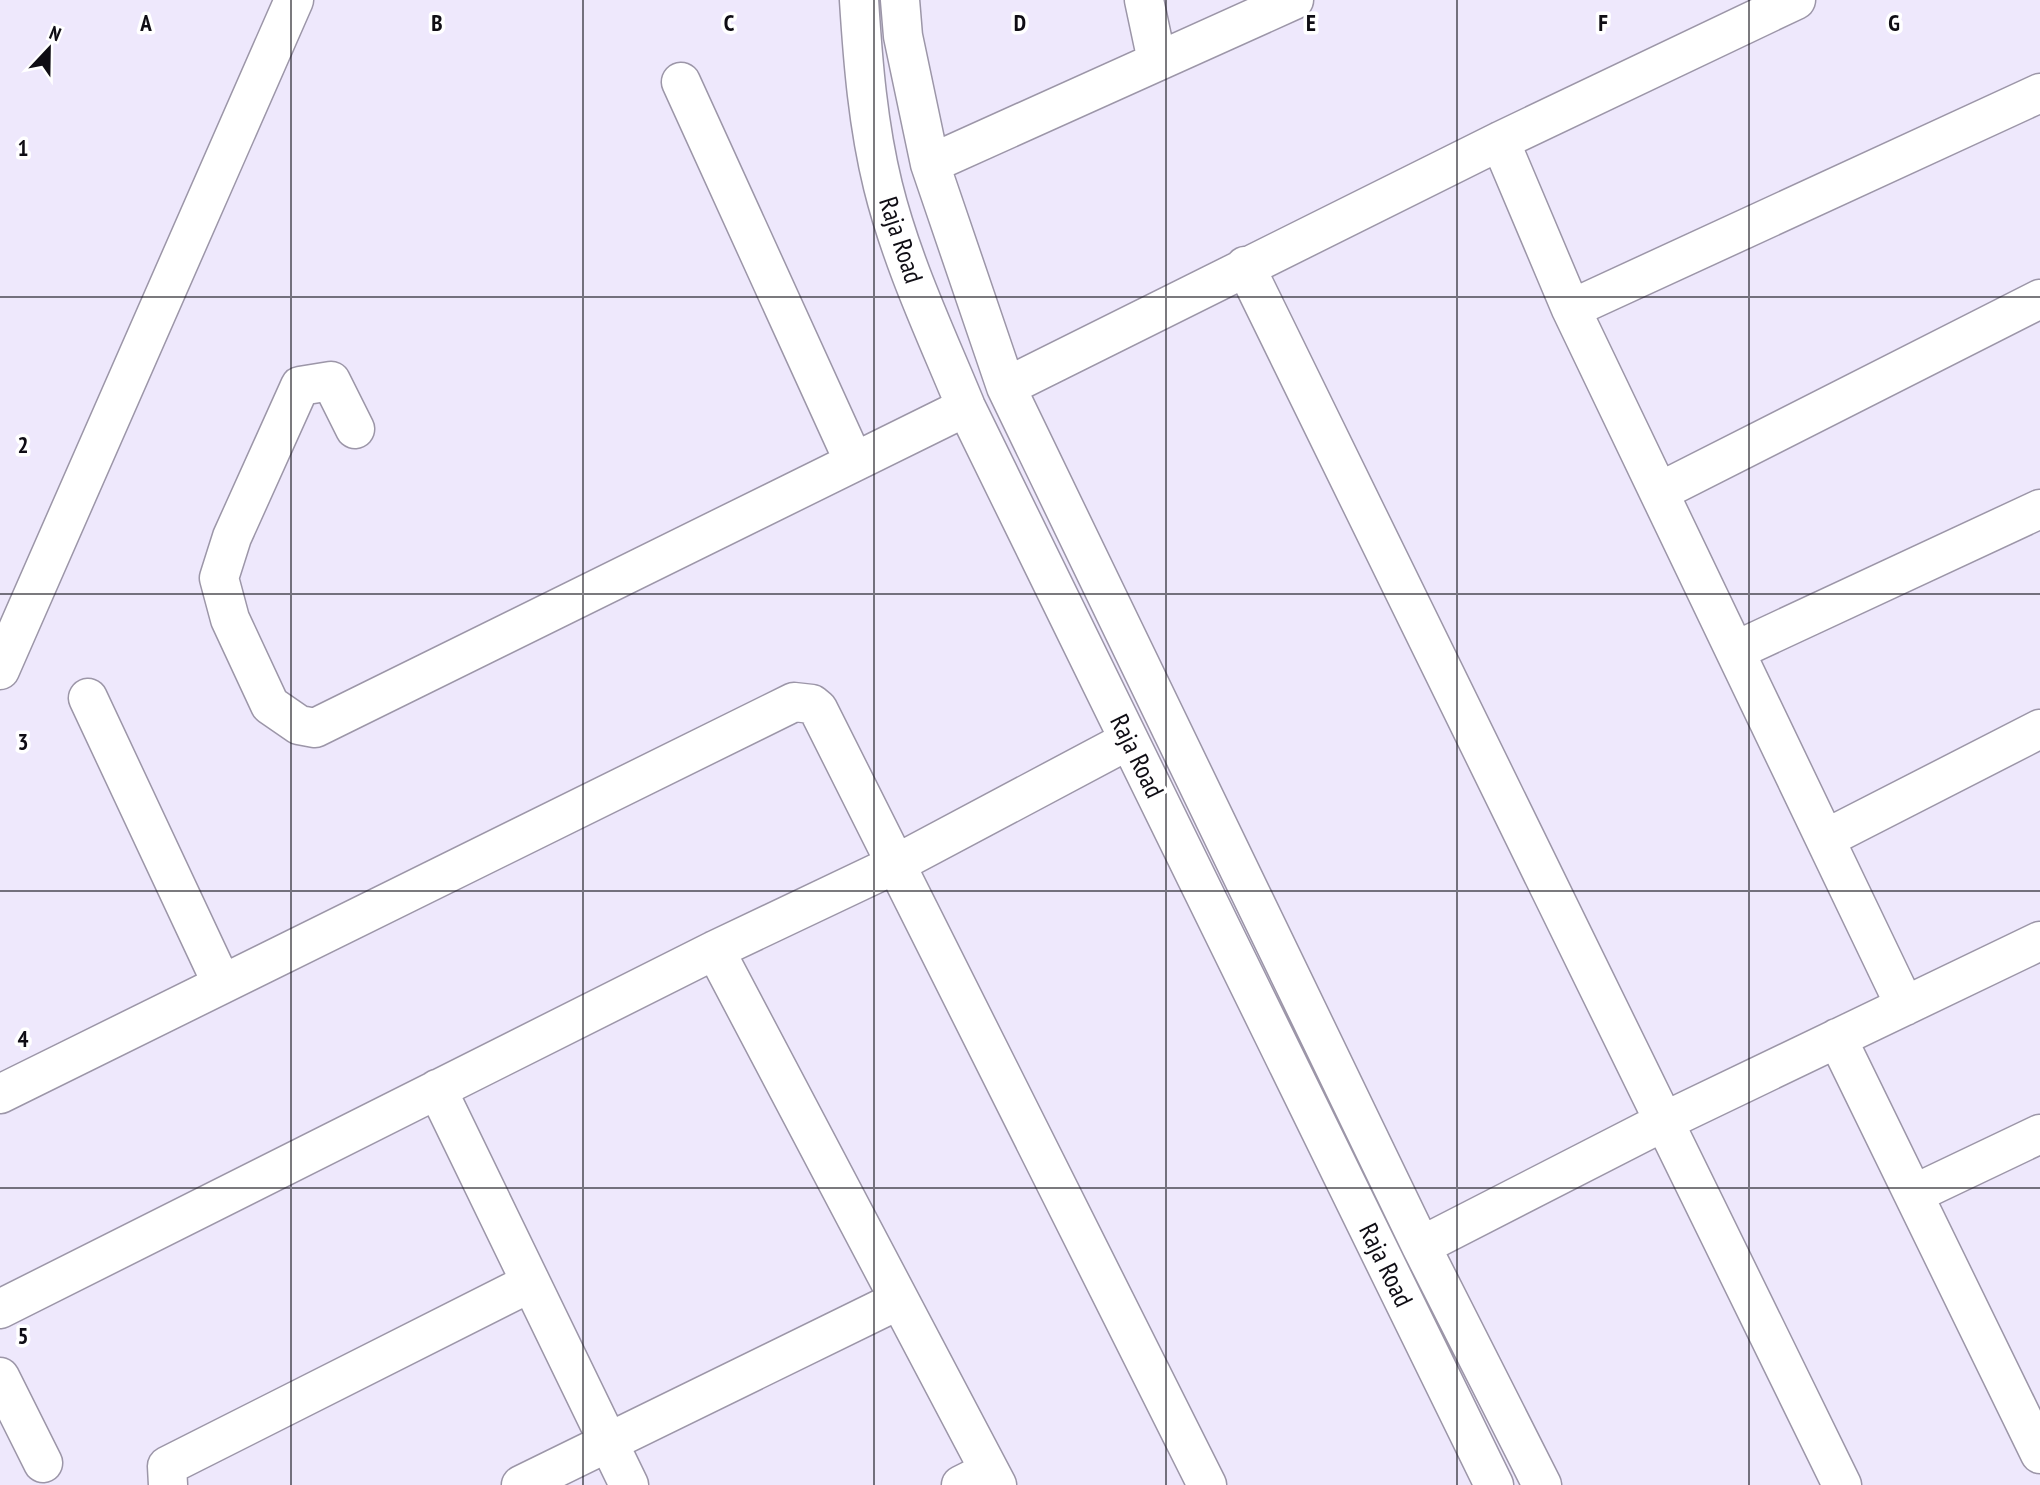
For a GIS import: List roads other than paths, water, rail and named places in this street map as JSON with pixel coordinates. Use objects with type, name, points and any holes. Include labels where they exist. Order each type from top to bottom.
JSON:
[{"type":"street","points":[[0,670],[294,0]]},
{"type":"street","name":"Raja Road","points":[[859,0],[866,97],[883,186],[904,258],[966,407],[1494,1485]]},
{"type":"street","name":"Raja Road","points":[[900,0],[903,36],[930,164],[1006,387],[1421,1245],[1542,1485]]},
{"type":"street","points":[[1144,0],[1157,61]]},
{"type":"street","points":[[930,164],[1294,0]]},
{"type":"street","points":[[1006,387],[1500,141],[1796,0]]},
{"type":"street","points":[[681,82],[854,462]]},
{"type":"street","points":[[1572,309],[2040,93]]},
{"type":"street","points":[[1500,141],[1572,309],[1905,1006]]},
{"type":"street","points":[[1245,266],[1842,1485]]},
{"type":"street","points":[[1659,492],[2040,299]]},
{"type":"street","points":[[355,429],[331,381],[300,386],[232,537],[219,579],[230,619],[270,705],[299,725],[315,728],[966,407]]},
{"type":"street","points":[[1735,652],[2040,509]]},
{"type":"street","points":[[88,698],[222,984]]},
{"type":"street","points":[[0,1094],[794,702],[812,704],[818,709],[894,865],[1208,1485]]},
{"type":"street","points":[[1825,839],[2040,729]]},
{"type":"street","points":[[0,1309],[715,950],[894,865],[1129,740]]},
{"type":"street","points":[[1421,1245],[1662,1122],[2040,941]]},
{"type":"street","points":[[715,950],[900,1300],[982,1480]]},
{"type":"street","points":[[1838,1038],[2040,1454]]},
{"type":"street","points":[[437,1089],[629,1485]]},
{"type":"street","points":[[1914,1194],[2040,1134]]},
{"type":"street","points":[[168,1485],[167,1466],[530,1283]]},
{"type":"street","points":[[521,1485],[900,1300]]},
{"type":"street","points":[[0,1377],[43,1463]]}]
